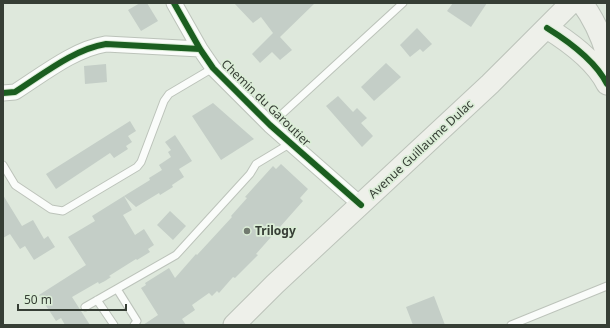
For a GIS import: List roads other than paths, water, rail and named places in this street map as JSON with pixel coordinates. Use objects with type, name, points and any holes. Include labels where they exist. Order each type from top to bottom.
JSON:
[{"type":"main road","name":"Avenue Guillaume Dulac","points":[[234,325],[275,284],[490,84],[571,3]]},
{"type":"main road","points":[[582,3],[592,16],[602,37],[600,55],[607,84]]},
{"type":"main road","points":[[547,28],[567,40],[600,55]]},
{"type":"street","name":"Chemin du Garoutier","points":[[174,3],[200,49],[213,68],[270,125],[361,205]]},
{"type":"street","points":[[3,93],[15,92],[79,52],[92,46],[106,44],[200,49]]},
{"type":"lane","points":[[270,125],[403,3]]},
{"type":"lane","points":[[3,165],[16,185],[51,209],[63,211],[137,167],[141,162],[164,101],[169,94],[213,68]]},
{"type":"lane","points":[[85,307],[176,255],[250,174],[256,164],[291,143]]},
{"type":"lane","points":[[511,325],[607,286]]},
{"type":"lane","points":[[117,289],[137,321],[134,325]]},
{"type":"lane","points":[[97,300],[114,325]]},
{"type":"place","name":"Trilogy","points":[[247,231]]}]
